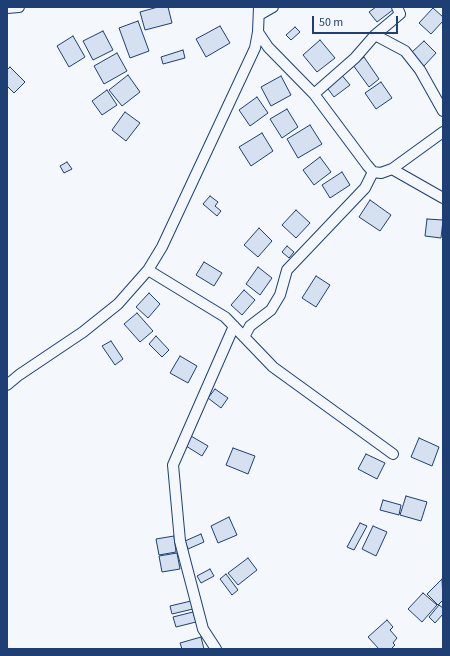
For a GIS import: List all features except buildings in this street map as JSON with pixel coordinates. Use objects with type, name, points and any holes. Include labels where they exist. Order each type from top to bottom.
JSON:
[{"type":"street","points":[[7,8],[19,7]]},
{"type":"street","points":[[7,385],[19,375],[83,332],[118,304],[148,270],[162,248],[255,48],[258,32],[259,11],[273,7]]},
{"type":"street","points":[[314,94],[355,58],[375,35],[400,14],[397,7]]},
{"type":"street","points":[[258,32],[268,47],[314,94],[367,165],[374,172],[381,173],[392,169],[443,132]]},
{"type":"street","points":[[375,35],[405,51],[420,70],[443,111]]},
{"type":"street","points":[[392,169],[443,198]]},
{"type":"street","points":[[244,337],[250,326],[271,310],[280,295],[287,270],[365,188],[374,172]]},
{"type":"street","points":[[148,270],[225,317],[273,367],[393,454]]},
{"type":"street","points":[[216,649],[203,629],[180,541],[173,465],[234,326]]}]
